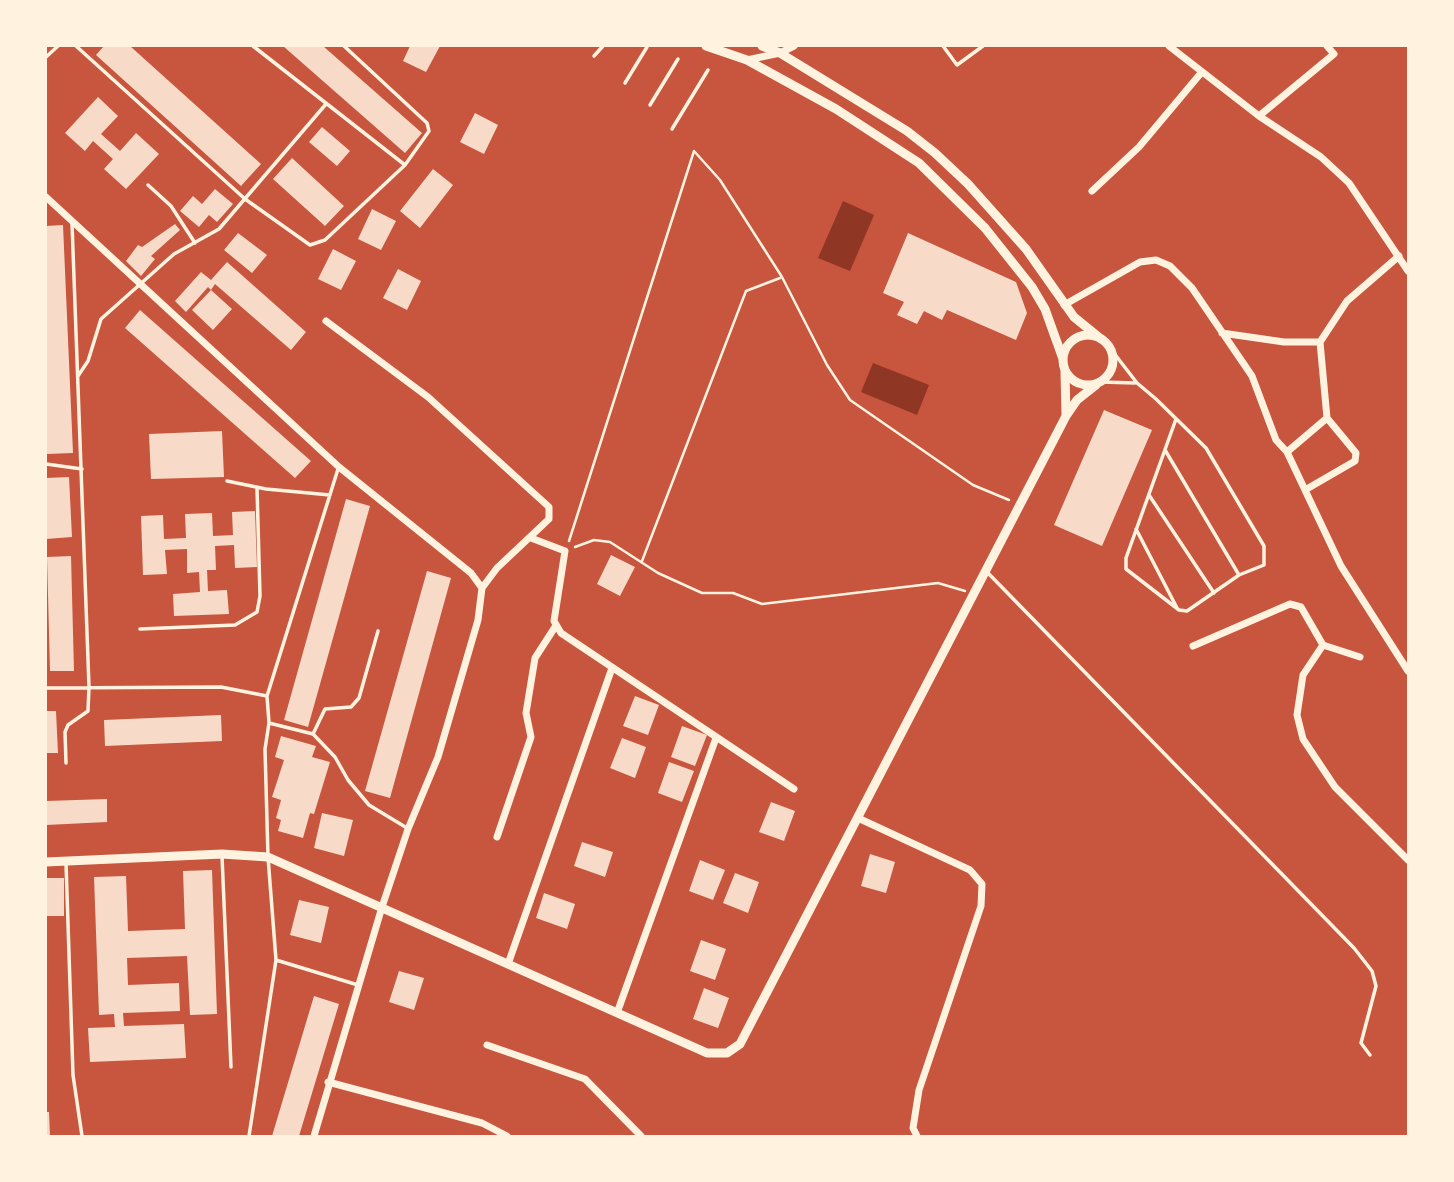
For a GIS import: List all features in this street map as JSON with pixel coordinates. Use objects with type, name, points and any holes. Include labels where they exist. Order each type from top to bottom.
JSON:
[{"type":"street","points":[[706,46],[747,60],[885,139],[951,192],[985,228],[1032,287],[1053,328],[1070,377],[1081,384],[1100,382]]},
{"type":"street","points":[[46,862],[222,854],[268,857],[707,1053],[727,1053],[740,1044],[1066,416],[1077,400],[1100,382],[1112,367],[1110,348],[1074,317],[1026,249],[968,184],[935,153],[907,131],[780,53],[762,46]]},
{"type":"street","points":[[747,60],[780,53],[793,46]]},
{"type":"street","points":[[1169,46],[1259,116],[1321,157],[1349,183],[1409,271]]},
{"type":"street","points":[[1259,116],[1334,54],[1327,46]]},
{"type":"street","points":[[1092,191],[1139,147],[1201,73]]},
{"type":"street","points":[[46,197],[339,467],[471,573],[482,588]]},
{"type":"street","points":[[1305,490],[1355,461],[1356,453],[1327,418],[1320,342],[1347,301],[1399,256]]},
{"type":"street","points":[[1064,305],[1140,262],[1156,260],[1170,266],[1192,288],[1252,376],[1276,440],[1287,452],[1341,566],[1409,671]]},
{"type":"street","points":[[314,1136],[382,907],[408,829],[438,757],[478,620],[482,588],[497,568],[549,519],[549,507],[428,397],[326,321]]},
{"type":"street","points":[[1222,333],[1284,342],[1320,342]]},
{"type":"street","points":[[1066,416],[1063,363],[1067,347],[1076,338],[1089,335],[1101,339]]},
{"type":"street","points":[[1287,452],[1327,418]]},
{"type":"street","points":[[497,837],[531,737],[526,713],[536,658],[555,627],[565,551],[531,538]]},
{"type":"street","points":[[1193,646],[1290,604],[1301,607],[1322,645],[1360,657]]},
{"type":"street","points":[[555,627],[794,789]]},
{"type":"street","points":[[1322,645],[1303,675],[1297,715],[1303,738],[1335,788],[1409,860]]},
{"type":"street","points":[[508,964],[612,668]]},
{"type":"street","points":[[617,1013],[716,738]]},
{"type":"street","points":[[858,818],[970,870],[982,884],[981,906],[919,1090],[913,1128],[917,1136]]},
{"type":"street","points":[[487,1045],[585,1079],[641,1136]]},
{"type":"street","points":[[328,1082],[482,1123],[507,1136]]},
{"type":"lane","points":[[46,57],[58,46]]},
{"type":"lane","points":[[76,46],[244,199],[310,245],[325,240],[405,165],[429,131],[427,122],[344,46]]},
{"type":"lane","points":[[253,46],[405,165]]},
{"type":"lane","points":[[594,56],[603,46]]},
{"type":"lane","points":[[943,46],[957,65],[983,46]]},
{"type":"lane","points":[[625,83],[647,47]]},
{"type":"lane","points":[[650,105],[678,59]]},
{"type":"lane","points":[[672,129],[708,70]]},
{"type":"lane","points":[[78,376],[88,361],[101,320],[174,254],[219,229],[326,104]]},
{"type":"lane","points":[[148,185],[171,206],[195,243]]},
{"type":"lane","points":[[66,762],[65,732],[68,725],[88,711],[89,687],[72,223]]},
{"type":"lane","points":[[1110,348],[1137,383],[1176,419],[1206,448],[1264,545],[1264,565],[1239,575],[1187,611],[1178,610],[1126,569],[1126,558],[1176,419]]},
{"type":"lane","points":[[1100,382],[1137,383]]},
{"type":"lane","points":[[1165,450],[1239,575]]},
{"type":"lane","points":[[46,464],[82,469]]},
{"type":"lane","points":[[249,1136],[276,960],[268,857],[265,749],[269,723],[268,696],[339,467]]},
{"type":"lane","points":[[226,481],[257,488],[330,495]]},
{"type":"lane","points":[[140,629],[235,625],[257,612],[260,596],[257,488]]},
{"type":"lane","points":[[1149,495],[1214,593]]},
{"type":"lane","points":[[1136,529],[1178,610]]},
{"type":"lane","points":[[987,572],[1354,948],[1373,971],[1376,986],[1361,1043],[1370,1055]]},
{"type":"lane","points":[[313,734],[326,709],[351,707],[359,698],[378,631]]},
{"type":"lane","points":[[46,688],[221,687],[268,696]]},
{"type":"lane","points":[[269,723],[313,734],[335,757],[348,780],[369,805],[408,829]]},
{"type":"lane","points":[[222,854],[231,1067]]},
{"type":"lane","points":[[66,861],[73,1074],[82,1136]]},
{"type":"lane","points":[[276,960],[358,985]]},
{"type":"path","points":[[565,551],[694,151],[720,180],[782,277],[827,365],[850,400],[973,485],[1021,505]]},
{"type":"path","points":[[642,561],[746,291],[782,277]]},
{"type":"path","points":[[565,551],[594,540],[610,542],[658,573],[702,593],[733,593],[762,604],[938,583],[975,594]]},
{"type":"shaded area","points":[[843,201],[874,215],[850,271],[818,258]]},
{"type":"shaded area","points":[[873,363],[929,385],[917,415],[861,392]]},
{"type":"building","points":[[104,46],[130,46],[261,164],[241,186],[96,55]]},
{"type":"building","points":[[283,46],[323,46],[422,133],[405,153]]},
{"type":"building","points":[[410,46],[440,46],[426,72],[403,61]]},
{"type":"building","points":[[98,97],[118,116],[101,134],[120,151],[136,133],[159,154],[126,189],[104,169],[113,159],[93,141],[85,151],[65,133]]},
{"type":"building","points":[[475,113],[498,125],[484,154],[460,142]]},
{"type":"building","points":[[322,127],[350,151],[337,166],[309,142]]},
{"type":"building","points":[[292,158],[344,206],[325,226],[273,179]]},
{"type":"building","points":[[433,169],[453,185],[420,228],[400,211]]},
{"type":"building","points":[[215,189],[233,204],[217,222],[209,215],[199,227],[180,211],[193,196],[202,204]]},
{"type":"building","points":[[372,209],[396,221],[381,250],[358,239]]},
{"type":"building","points":[[175,224],[180,230],[151,256],[155,259],[141,276],[126,261],[138,245],[142,247]]},
{"type":"building","points":[[63,225],[73,453],[47,454],[46,226]]},
{"type":"building","points":[[238,233],[267,255],[252,273],[224,250]]},
{"type":"building","points":[[908,233],[1016,282],[1027,313],[1016,340],[947,310],[942,320],[924,311],[917,324],[897,315],[904,302],[883,293]]},
{"type":"building","points":[[333,249],[356,261],[341,290],[318,279]]},
{"type":"building","points":[[227,262],[306,332],[291,350],[215,284],[211,290],[208,287],[186,312],[175,301],[201,272],[211,280]]},
{"type":"building","points":[[398,269],[421,281],[407,310],[383,298]]},
{"type":"building","points":[[211,290],[232,309],[213,330],[192,310]]},
{"type":"building","points":[[140,310],[311,461],[295,478],[125,328]]},
{"type":"building","points":[[1104,410],[1152,430],[1102,546],[1054,525]]},
{"type":"building","points":[[222,431],[224,477],[151,479],[149,434]]},
{"type":"building","points":[[69,477],[72,537],[46,539],[46,478]]},
{"type":"building","points":[[346,499],[370,506],[308,727],[284,720]]},
{"type":"building","points":[[255,511],[257,567],[235,568],[234,545],[215,546],[216,570],[207,570],[208,591],[227,590],[229,614],[174,616],[173,594],[200,592],[199,572],[187,573],[187,549],[165,550],[167,574],[143,575],[141,516],[163,515],[164,539],[186,538],[185,514],[212,513],[213,536],[233,535],[232,512]]},
{"type":"building","points":[[611,555],[635,567],[620,596],[597,584]]},
{"type":"building","points":[[71,556],[74,671],[50,671],[47,557]]},
{"type":"building","points":[[427,571],[451,578],[390,798],[365,791]]},
{"type":"building","points":[[635,696],[659,705],[648,735],[623,726]]},
{"type":"building","points":[[46,711],[56,711],[58,753],[46,753]]},
{"type":"building","points":[[221,715],[222,741],[105,746],[104,720]]},
{"type":"building","points":[[682,726],[707,735],[695,766],[671,757]]},
{"type":"building","points":[[281,736],[316,746],[312,757],[330,762],[314,814],[310,813],[303,838],[278,831],[281,820],[276,818],[281,800],[272,797],[284,760],[275,757]]},
{"type":"building","points":[[622,738],[646,747],[635,778],[610,768]]},
{"type":"building","points":[[669,762],[694,771],[682,802],[658,793]]},
{"type":"building","points":[[107,799],[107,822],[46,825],[46,801]]},
{"type":"building","points":[[771,802],[795,811],[784,841],[759,832]]},
{"type":"building","points":[[322,813],[353,820],[344,856],[314,848]]},
{"type":"building","points":[[582,842],[613,852],[605,877],[574,866]]},
{"type":"building","points":[[870,854],[895,862],[886,893],[861,886]]},
{"type":"building","points":[[700,860],[725,870],[713,900],[689,891]]},
{"type":"building","points":[[212,870],[217,1014],[190,1015],[187,956],[127,958],[128,985],[179,983],[180,1011],[123,1013],[124,1026],[184,1024],[186,1058],[90,1062],[88,1028],[115,1027],[114,1014],[99,1015],[94,877],[126,876],[128,931],[185,929],[183,871]]},
{"type":"building","points":[[735,873],[759,882],[748,913],[723,903]]},
{"type":"building","points":[[46,878],[64,878],[64,916],[46,916]]},
{"type":"building","points":[[544,893],[575,904],[567,929],[536,918]]},
{"type":"building","points":[[299,900],[329,907],[321,943],[290,935]]},
{"type":"building","points":[[701,940],[726,949],[715,980],[690,971]]},
{"type":"building","points":[[399,971],[424,978],[414,1010],[389,1002]]},
{"type":"building","points":[[704,988],[729,998],[718,1028],[693,1019]]},
{"type":"building","points":[[314,996],[339,1004],[299,1136],[272,1136]]},
{"type":"building","points":[[46,1112],[49,1112],[50,1136],[46,1136]]}]
